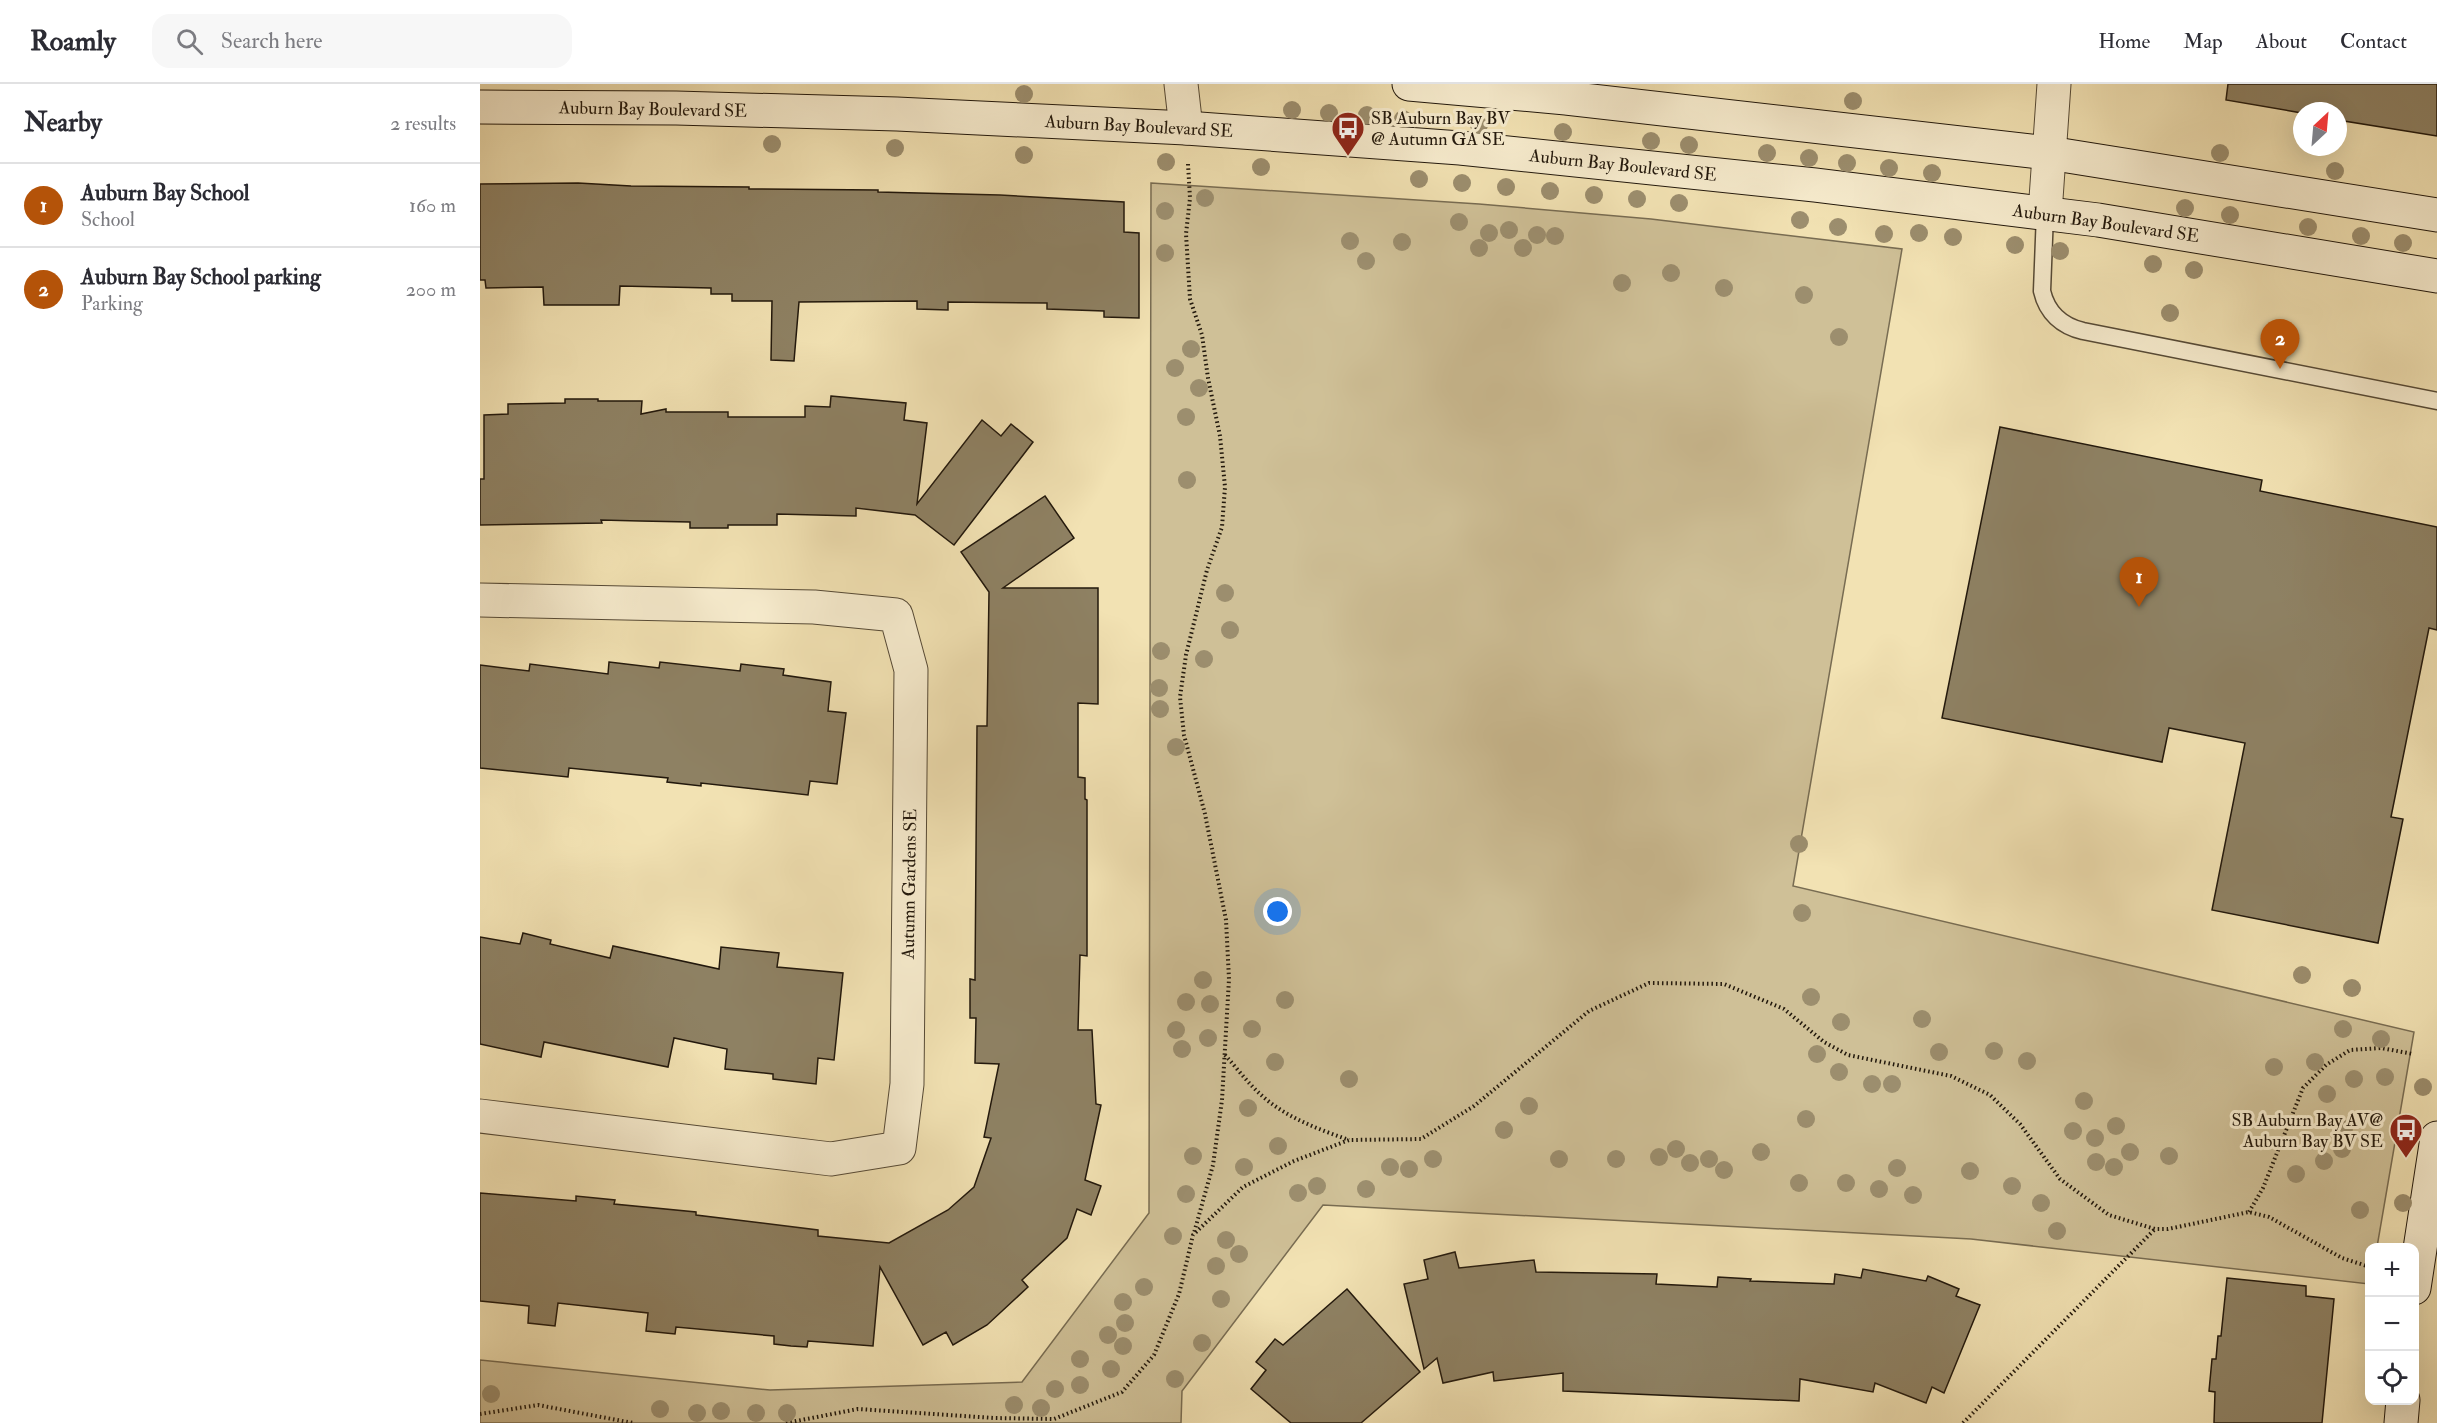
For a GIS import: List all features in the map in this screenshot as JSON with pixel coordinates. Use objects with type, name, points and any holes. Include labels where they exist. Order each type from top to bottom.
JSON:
[{"type":"street","points":[[1181,84],[1186,128]]},
{"type":"street","points":[[1409,84],[1578,99],[2049,153],[2437,214]]},
{"type":"street","points":[[2045,213],[2055,84]]},
{"type":"street","name":"Auburn Bay Boulevard SE","points":[[480,107],[676,108],[897,114],[1186,128],[1460,148],[1803,184],[2045,213],[2246,243],[2350,263],[2437,276]]},
{"type":"street","name":"Autumn Gardens SE","points":[[480,600],[814,607],[896,615],[911,670],[907,1084],[899,1148],[831,1159],[480,1116]]},
{"type":"street","points":[[2419,1261],[2437,1138]]},
{"type":"street","points":[[2401,1423],[2403,1405]]},
{"type":"lane","points":[[2045,213],[2042,291],[2044,300],[2053,315],[2067,326],[2437,401]]},
{"type":"path","points":[[786,1423],[858,1409],[994,1418],[1054,1419],[1122,1392],[1154,1355],[1179,1294],[1213,1166],[1222,1100],[1229,979],[1226,920],[1205,814],[1184,735],[1180,697],[1186,655],[1207,570],[1222,527],[1225,487],[1220,436],[1202,335],[1190,299],[1186,234],[1190,198],[1186,128]]},
{"type":"path","points":[[1224,1054],[1260,1094],[1315,1129],[1349,1140],[1421,1139],[1474,1106],[1589,1011],[1648,983],[1724,984],[1784,1009],[1824,1042],[1848,1055],[1952,1076],[1990,1095],[2020,1124],[2060,1179],[2109,1215],[2156,1229],[2168,1229],[2249,1212],[2269,1217],[2342,1258],[2365,1265]]},
{"type":"path","points":[[2249,1212],[2263,1188],[2302,1088],[2326,1065],[2350,1050],[2381,1048],[2413,1054]]},
{"type":"path","points":[[1193,1235],[1243,1187],[1294,1161],[1349,1140]]},
{"type":"path","points":[[1963,1423],[2156,1229]]},
{"type":"path","points":[[480,1414],[538,1405],[633,1423]]},
{"type":"shaded area","points":[[1151,183],[1479,204],[1651,219],[1902,249],[1793,886],[2414,1032],[2378,1243],[2365,1243],[2365,1284],[1971,1239],[1323,1205],[1182,1391],[1181,1423],[480,1423],[480,1360],[770,1390],[1022,1382],[1149,1213]]},
{"type":"building","points":[[2228,84],[2437,84],[2437,136],[2347,121],[2347,102],[2293,102],[2293,111],[2226,100]]},
{"type":"building","points":[[578,183],[749,187],[749,189],[878,190],[878,192],[1000,195],[1124,202],[1124,232],[1139,233],[1139,318],[1104,317],[1104,311],[1047,309],[1047,303],[948,302],[948,310],[917,309],[917,301],[799,302],[794,361],[771,360],[772,301],[732,301],[732,294],[711,294],[711,288],[620,286],[619,305],[544,305],[543,287],[486,288],[485,280],[480,280],[480,184]]},
{"type":"building","points":[[831,396],[906,403],[904,420],[927,423],[917,504],[982,420],[1001,436],[1011,424],[1033,442],[954,545],[915,515],[856,508],[856,516],[777,514],[777,525],[728,525],[728,528],[690,528],[690,522],[601,520],[602,523],[480,525],[480,479],[484,479],[484,415],[508,414],[508,404],[565,403],[565,399],[598,399],[598,401],[642,401],[641,414],[666,409],[666,412],[728,412],[728,417],[805,417],[805,406],[830,407]]},
{"type":"building","points":[[2000,427],[2262,480],[2260,491],[2437,527],[2437,630],[2429,628],[2391,817],[2403,819],[2378,943],[2212,910],[2245,743],[2169,728],[2162,762],[1942,718]]},
{"type":"building","points":[[1045,496],[1074,538],[1003,588],[1098,588],[1098,704],[1078,703],[1078,777],[1085,778],[1085,799],[1087,800],[1087,956],[1080,955],[1078,1030],[1092,1030],[1096,1104],[1101,1105],[1085,1180],[1101,1186],[1091,1215],[1077,1209],[1067,1238],[1022,1280],[1028,1287],[987,1325],[953,1345],[946,1332],[923,1345],[880,1267],[873,1346],[808,1341],[807,1347],[791,1346],[774,1344],[774,1336],[676,1327],[675,1334],[646,1331],[648,1313],[558,1303],[555,1326],[528,1323],[529,1306],[480,1301],[480,1193],[576,1201],[576,1196],[615,1200],[614,1204],[696,1212],[696,1215],[818,1230],[818,1236],[889,1243],[948,1210],[974,1187],[991,1138],[984,1137],[999,1064],[975,1063],[976,1018],[970,1018],[970,979],[975,980],[977,726],[987,726],[989,592],[961,552]]},
{"type":"building","points":[[609,662],[659,668],[660,662],[740,671],[741,664],[784,669],[783,675],[831,682],[828,711],[846,713],[837,784],[810,781],[808,795],[701,783],[701,786],[667,782],[668,778],[569,768],[568,777],[480,768],[480,665],[529,671],[530,664],[608,674]]},
{"type":"building","points":[[523,933],[551,940],[550,944],[610,958],[613,946],[719,969],[721,947],[779,953],[777,967],[843,973],[834,1060],[818,1058],[816,1084],[773,1079],[773,1074],[725,1069],[727,1049],[674,1038],[668,1067],[544,1042],[541,1057],[480,1044],[480,937],[520,944]]},
{"type":"building","points":[[1455,1252],[1459,1268],[1534,1260],[1536,1272],[1657,1274],[1656,1284],[1717,1287],[1718,1277],[1751,1279],[1750,1281],[1834,1284],[1835,1274],[1861,1278],[1863,1269],[1926,1281],[1928,1276],[1959,1289],[1956,1296],[1980,1305],[1944,1393],[1932,1387],[1926,1403],[1875,1383],[1873,1392],[1800,1379],[1799,1401],[1563,1391],[1563,1373],[1494,1381],[1493,1372],[1443,1383],[1437,1358],[1424,1369],[1404,1284],[1428,1279],[1424,1260]]},
{"type":"building","points":[[2227,1278],[2306,1286],[2306,1296],[2334,1299],[2322,1423],[2214,1423],[2215,1392],[2209,1391],[2212,1359],[2216,1359],[2218,1336],[2221,1336]]},
{"type":"building","points":[[1347,1289],[1420,1372],[1361,1423],[1291,1423],[1251,1389],[1266,1370],[1256,1362],[1275,1339],[1283,1345]]},
{"type":"place","name":"SB Auburn Bay BV @ Autumn GA SE","points":[[1348,157]]},
{"type":"place","name":"Auburn Bay School parking","points":[[2280,369]]},
{"type":"place","name":"Auburn Bay School","points":[[2139,607]]},
{"type":"place","name":"SB Auburn Bay AV@ Auburn Bay BV SE","points":[[2406,1159]]}]
